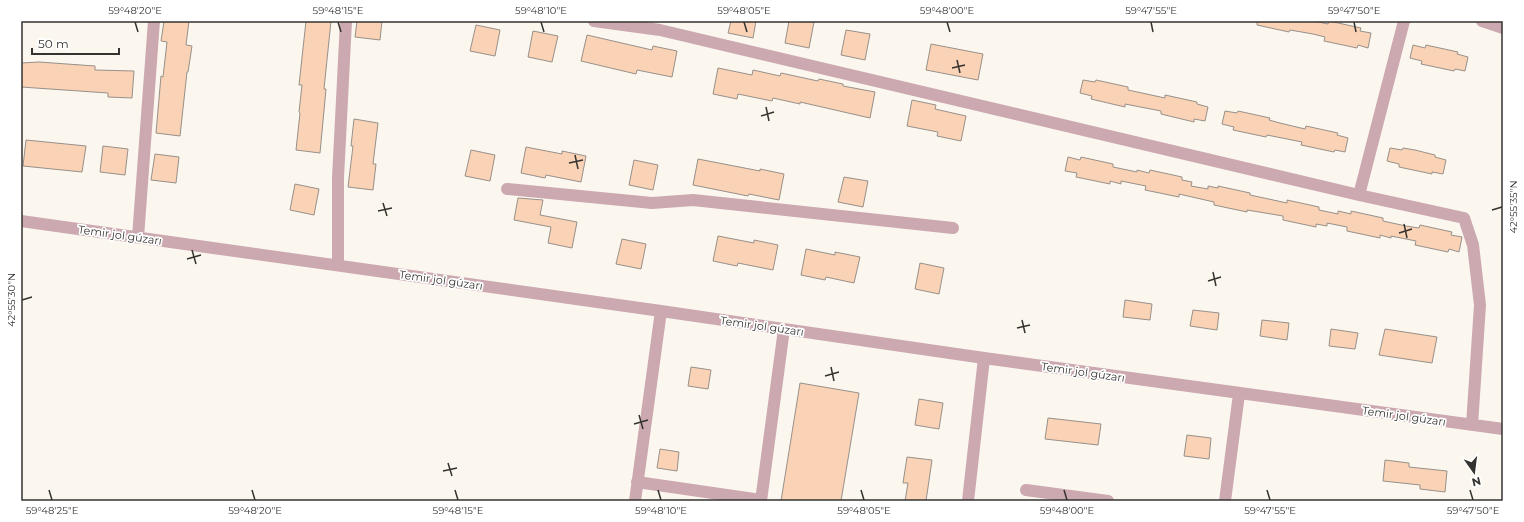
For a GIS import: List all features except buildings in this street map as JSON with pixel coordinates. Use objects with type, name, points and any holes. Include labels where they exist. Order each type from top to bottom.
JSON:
[{"type":"street","points":[[138,237],[154,21]]},
{"type":"street","points":[[338,265],[338,178],[346,21]]},
{"type":"street","points":[[594,21],[660,30],[1359,195],[1464,218],[1473,245],[1480,305],[1472,425]]},
{"type":"street","points":[[1359,195],[1404,21]]},
{"type":"street","points":[[1482,21],[1503,28]]},
{"type":"street","points":[[507,189],[652,203],[693,200],[953,228]]},
{"type":"street","name":"Temir jol gúzarı","points":[[21,221],[1238,394],[1503,429]]},
{"type":"street","points":[[635,501],[661,311]]},
{"type":"street","points":[[637,482],[761,501],[784,329]]},
{"type":"street","points":[[968,501],[984,358]]},
{"type":"street","points":[[1225,501],[1238,394]]},
{"type":"street","points":[[1026,490],[1108,501]]}]
